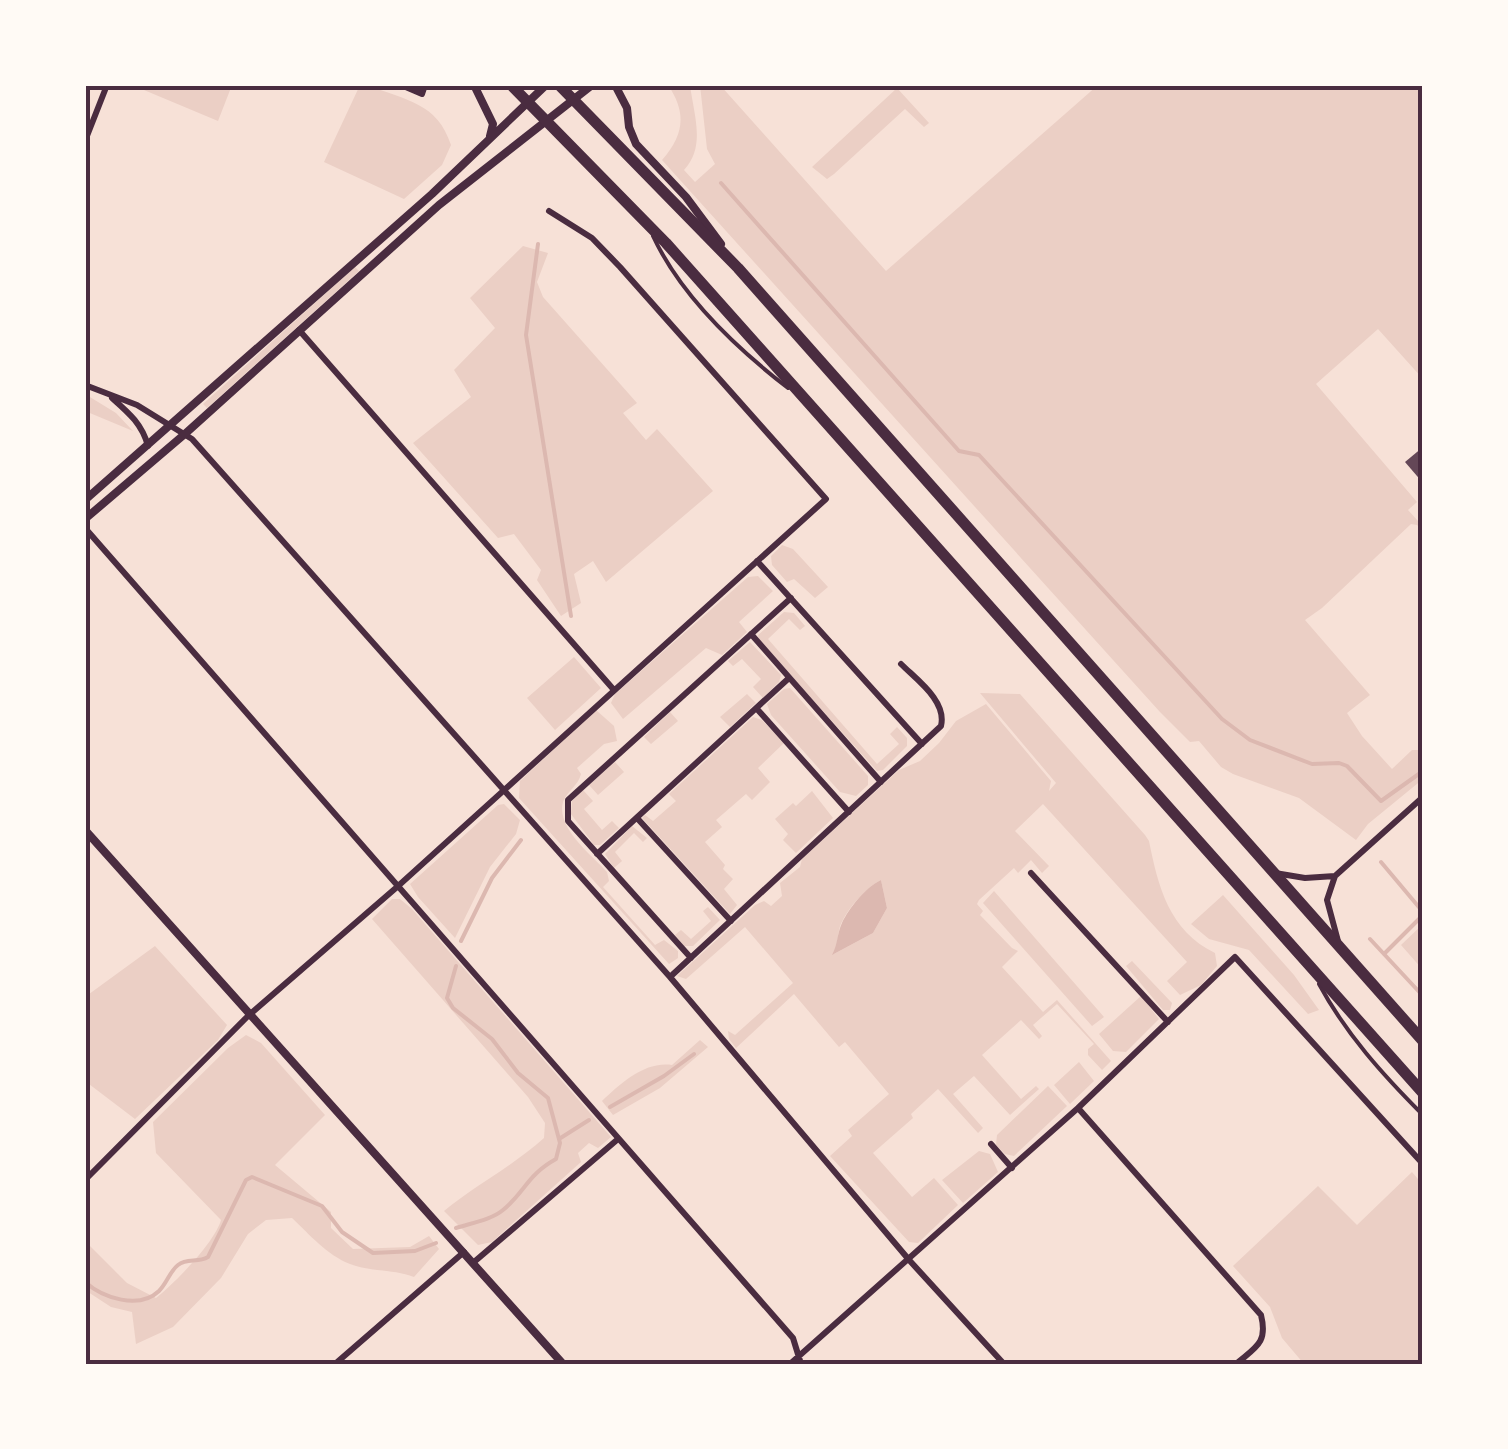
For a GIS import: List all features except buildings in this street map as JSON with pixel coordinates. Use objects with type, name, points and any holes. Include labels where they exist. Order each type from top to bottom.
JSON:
[{"type":"highway","points":[[511,85],[646,222],[815,408],[1423,1094]]},
{"type":"highway","points":[[558,85],[738,268],[1423,1040]]},
{"type":"street","points":[[85,141],[107,85]]},
{"type":"street","points":[[401,85],[422,94],[426,85]]},
{"type":"street","points":[[474,85],[492,124],[490,138]]},
{"type":"street","points":[[85,500],[432,194],[546,85]]},
{"type":"street","points":[[85,519],[439,205],[592,85]]},
{"type":"street","points":[[615,85],[627,108],[636,144],[686,197],[738,268]]},
{"type":"street","points":[[85,1180],[248,1016],[397,887],[826,499],[620,266],[592,238],[548,211]]},
{"type":"street","points":[[299,330],[614,690]]},
{"type":"street","points":[[85,384],[136,405],[186,433],[670,977],[910,1261],[1004,1364]]},
{"type":"street","points":[[107,394],[144,431],[148,446]]},
{"type":"street","points":[[85,528],[793,1338],[800,1360]]},
{"type":"street","points":[[757,561],[922,744]]},
{"type":"street","points":[[691,958],[568,820],[568,800],[791,598]]},
{"type":"street","points":[[751,634],[881,782]]},
{"type":"street","points":[[670,977],[942,726],[944,716],[936,700],[901,664]]},
{"type":"street","points":[[597,854],[790,678]]},
{"type":"street","points":[[756,708],[850,812]]},
{"type":"street","points":[[1340,947],[1328,900],[1335,876],[1423,798]]},
{"type":"street","points":[[637,818],[731,921]]},
{"type":"street","points":[[85,830],[563,1364]]},
{"type":"street","points":[[1031,873],[1168,1022]]},
{"type":"street","points":[[1275,873],[1305,878],[1335,876]]},
{"type":"street","points":[[790,1364],[800,1360],[1078,1108],[1235,958],[1423,1164]]},
{"type":"street","points":[[1078,1108],[1262,1315],[1266,1332],[1260,1343],[1236,1364]]},
{"type":"street","points":[[474,1262],[618,1140]]},
{"type":"street","points":[[991,1144],[1012,1168]]},
{"type":"street","points":[[335,1364],[464,1251]]},
{"type":"lane","points":[[1307,962],[1336,1016],[1370,1060],[1423,1116]]},
{"type":"shaded area","points":[[132,85],[232,85],[218,121]]},
{"type":"shaded area","points":[[360,85],[429,111],[451,145],[442,165],[404,199],[324,162]]},
{"type":"shaded area","points":[[668,85],[690,85],[697,141],[684,170],[695,182],[715,164],[707,149],[700,85],[720,85],[886,271],[1098,85],[1423,85],[1423,379],[1378,329],[1316,384],[1417,502],[1408,510],[1418,521],[1423,517],[1423,531],[1411,524],[1305,620],[1370,695],[1347,713],[1362,736],[1392,769],[1412,750],[1418,750],[1423,755],[1423,779],[1368,824],[1356,840],[1299,798],[1233,774],[1221,767],[1199,741],[1190,742],[662,160],[675,142],[680,124],[678,105]]},
{"type":"shaded area","points":[[897,88],[929,123],[924,127],[905,109],[827,179],[812,167]]},
{"type":"shaded area","points":[[523,246],[548,253],[537,282],[543,297],[637,403],[623,413],[646,440],[657,429],[713,491],[606,582],[593,561],[574,574],[581,603],[561,616],[537,580],[541,570],[514,534],[498,538],[413,443],[471,397],[454,370],[495,328],[470,298]]},
{"type":"shaded area","points":[[355,267],[359,271],[207,408],[203,404]]},
{"type":"shaded area","points":[[85,394],[116,413],[133,431],[85,411]]},
{"type":"shaded area","points":[[782,545],[793,549],[828,587],[815,598],[794,579],[787,582],[772,565],[771,556]]},
{"type":"shaded area","points":[[758,576],[773,591],[739,622],[747,632],[722,655],[706,648],[623,719],[611,703],[615,694],[748,577]]},
{"type":"shaded area","points":[[784,612],[794,613],[805,626],[800,630],[789,619],[768,639],[877,764],[899,744],[890,734],[897,727],[907,738],[907,746],[883,770],[877,771],[759,640],[758,635]]},
{"type":"shaded area","points":[[750,642],[781,675],[763,698],[753,687],[761,679],[742,659],[733,666],[728,661]]},
{"type":"shaded area","points":[[574,657],[601,688],[555,730],[527,698]]},
{"type":"shaded area","points":[[790,688],[868,776],[868,785],[856,796],[840,792],[771,715],[767,704]]},
{"type":"shaded area","points":[[980,693],[1020,694],[1145,835],[1168,906],[1187,933],[1215,953],[1217,966],[1201,985],[1180,995],[1167,981],[1187,962],[1043,804],[1015,831],[1049,866],[1042,873],[1031,860],[1018,873],[1014,868],[977,904],[983,911],[980,915],[1018,951],[1002,967],[1043,1012],[1057,1000],[1111,1061],[1102,1070],[1088,1055],[1094,1044],[1057,1004],[1033,1025],[1042,1036],[1039,1039],[1021,1020],[982,1055],[1021,1099],[1036,1086],[1039,1089],[1010,1115],[974,1076],[953,1094],[983,1128],[978,1133],[938,1089],[911,1114],[913,1118],[873,1153],[912,1197],[934,1178],[958,1205],[918,1243],[909,1242],[830,1156],[852,1136],[848,1130],[889,1094],[845,1042],[839,1047],[794,994],[736,1048],[729,1039],[728,1031],[735,1035],[793,983],[745,927],[686,979],[677,976],[755,905],[764,901],[771,906],[782,896],[780,883],[800,867],[802,859],[899,770],[920,761],[956,721],[986,704],[1051,781],[1049,791],[1056,783]],"holes":[[[881,880],[887,908],[873,933],[834,954],[845,916],[862,894]]]},
{"type":"shaded area","points":[[747,694],[756,703],[730,727],[720,717]]},
{"type":"shaded area","points":[[596,710],[614,726],[617,741],[604,744],[577,768],[580,778],[563,802],[562,812],[576,840],[607,872],[609,881],[603,887],[655,945],[664,940],[678,951],[678,958],[669,964],[519,798],[520,781]]},
{"type":"shaded area","points":[[670,712],[678,721],[651,744],[644,737]]},
{"type":"shaded area","points":[[753,717],[762,720],[784,743],[758,768],[770,782],[752,800],[746,794],[716,820],[722,827],[705,842],[733,879],[724,889],[737,905],[730,914],[642,818],[645,815],[653,821],[676,801],[669,794]]},
{"type":"shaded area","points":[[615,762],[624,772],[598,795],[589,785]]},
{"type":"shaded area","points":[[583,790],[593,801],[584,809],[602,830],[612,821],[619,828],[600,845],[594,845],[571,814],[572,801]]},
{"type":"shaded area","points":[[812,791],[833,818],[796,853],[783,840],[788,834],[775,819]]},
{"type":"shaded area","points":[[504,804],[520,820],[516,834],[490,867],[455,938],[410,884],[498,805]]},
{"type":"shaded area","points":[[632,826],[647,838],[643,842],[634,833],[615,852],[622,861],[614,868],[605,854]]},
{"type":"shaded area","points":[[881,880],[887,908],[873,933],[832,955],[849,911]]},
{"type":"shaded area","points":[[994,891],[1104,1017],[1092,1026],[983,903]]},
{"type":"shaded area","points":[[1223,895],[1294,975],[1319,1010],[1308,1014],[1249,950],[1209,939],[1191,924]]},
{"type":"shaded area","points":[[392,899],[400,899],[412,909],[611,1137],[598,1148],[589,1143],[578,1153],[581,1162],[492,1242],[478,1245],[444,1211],[544,1138],[545,1123],[528,1097],[372,919]]},
{"type":"shaded area","points":[[708,907],[720,920],[693,946],[684,946],[675,935],[681,930],[691,939],[711,921],[703,911]]},
{"type":"shaded area","points":[[1423,924],[1423,970],[1401,945]]},
{"type":"shaded area","points":[[155,946],[227,1025],[218,1040],[135,1119],[85,1081],[85,997]]},
{"type":"shaded area","points":[[1132,961],[1172,1003],[1170,1010],[1163,1010],[1126,966]]},
{"type":"shaded area","points":[[1141,996],[1159,1019],[1126,1052],[1113,1051],[1099,1034]]},
{"type":"shaded area","points":[[246,1035],[261,1043],[325,1115],[275,1165],[331,1212],[331,1228],[353,1249],[410,1247],[429,1236],[439,1249],[414,1277],[358,1267],[342,1260],[292,1218],[266,1220],[248,1234],[221,1278],[173,1327],[136,1344],[132,1312],[111,1307],[85,1290],[85,1241],[127,1283],[156,1298],[203,1250],[221,1220],[156,1153],[153,1122]]},
{"type":"shaded area","points":[[700,1040],[708,1047],[660,1088],[613,1115],[602,1101],[643,1070],[672,1065]]},
{"type":"shaded area","points":[[1079,1062],[1094,1081],[1070,1104],[1054,1085]]},
{"type":"shaded area","points":[[1048,1086],[1067,1106],[1014,1156],[1005,1154],[996,1145],[997,1135]]},
{"type":"shaded area","points":[[979,1151],[990,1154],[998,1172],[963,1203],[942,1180]]},
{"type":"shaded area","points":[[1412,1172],[1423,1185],[1423,1364],[1304,1364],[1282,1338],[1270,1307],[1233,1266],[1318,1186],[1357,1225]]},
{"type":"waterway","points":[[721,183],[959,451],[979,455],[1222,719],[1250,740],[1312,764],[1347,766],[1381,801],[1423,771]]},
{"type":"waterway","points":[[538,244],[526,335],[571,616]]},
{"type":"waterway","points":[[461,941],[492,878],[521,840]]},
{"type":"waterway","points":[[1381,862],[1423,912]]},
{"type":"waterway","points":[[1384,954],[1423,915]]},
{"type":"waterway","points":[[1370,939],[1423,996]]},
{"type":"waterway","points":[[456,966],[447,998],[453,1008],[492,1039],[518,1073],[548,1098],[560,1143],[556,1159],[539,1171],[503,1210],[456,1228]]},
{"type":"waterway","points":[[610,1107],[694,1054]]},
{"type":"waterway","points":[[559,1139],[589,1120]]},
{"type":"waterway","points":[[85,1282],[121,1300],[151,1297],[178,1265],[208,1257],[246,1180],[252,1177],[322,1206],[342,1232],[373,1253],[415,1251],[436,1243]]}]
